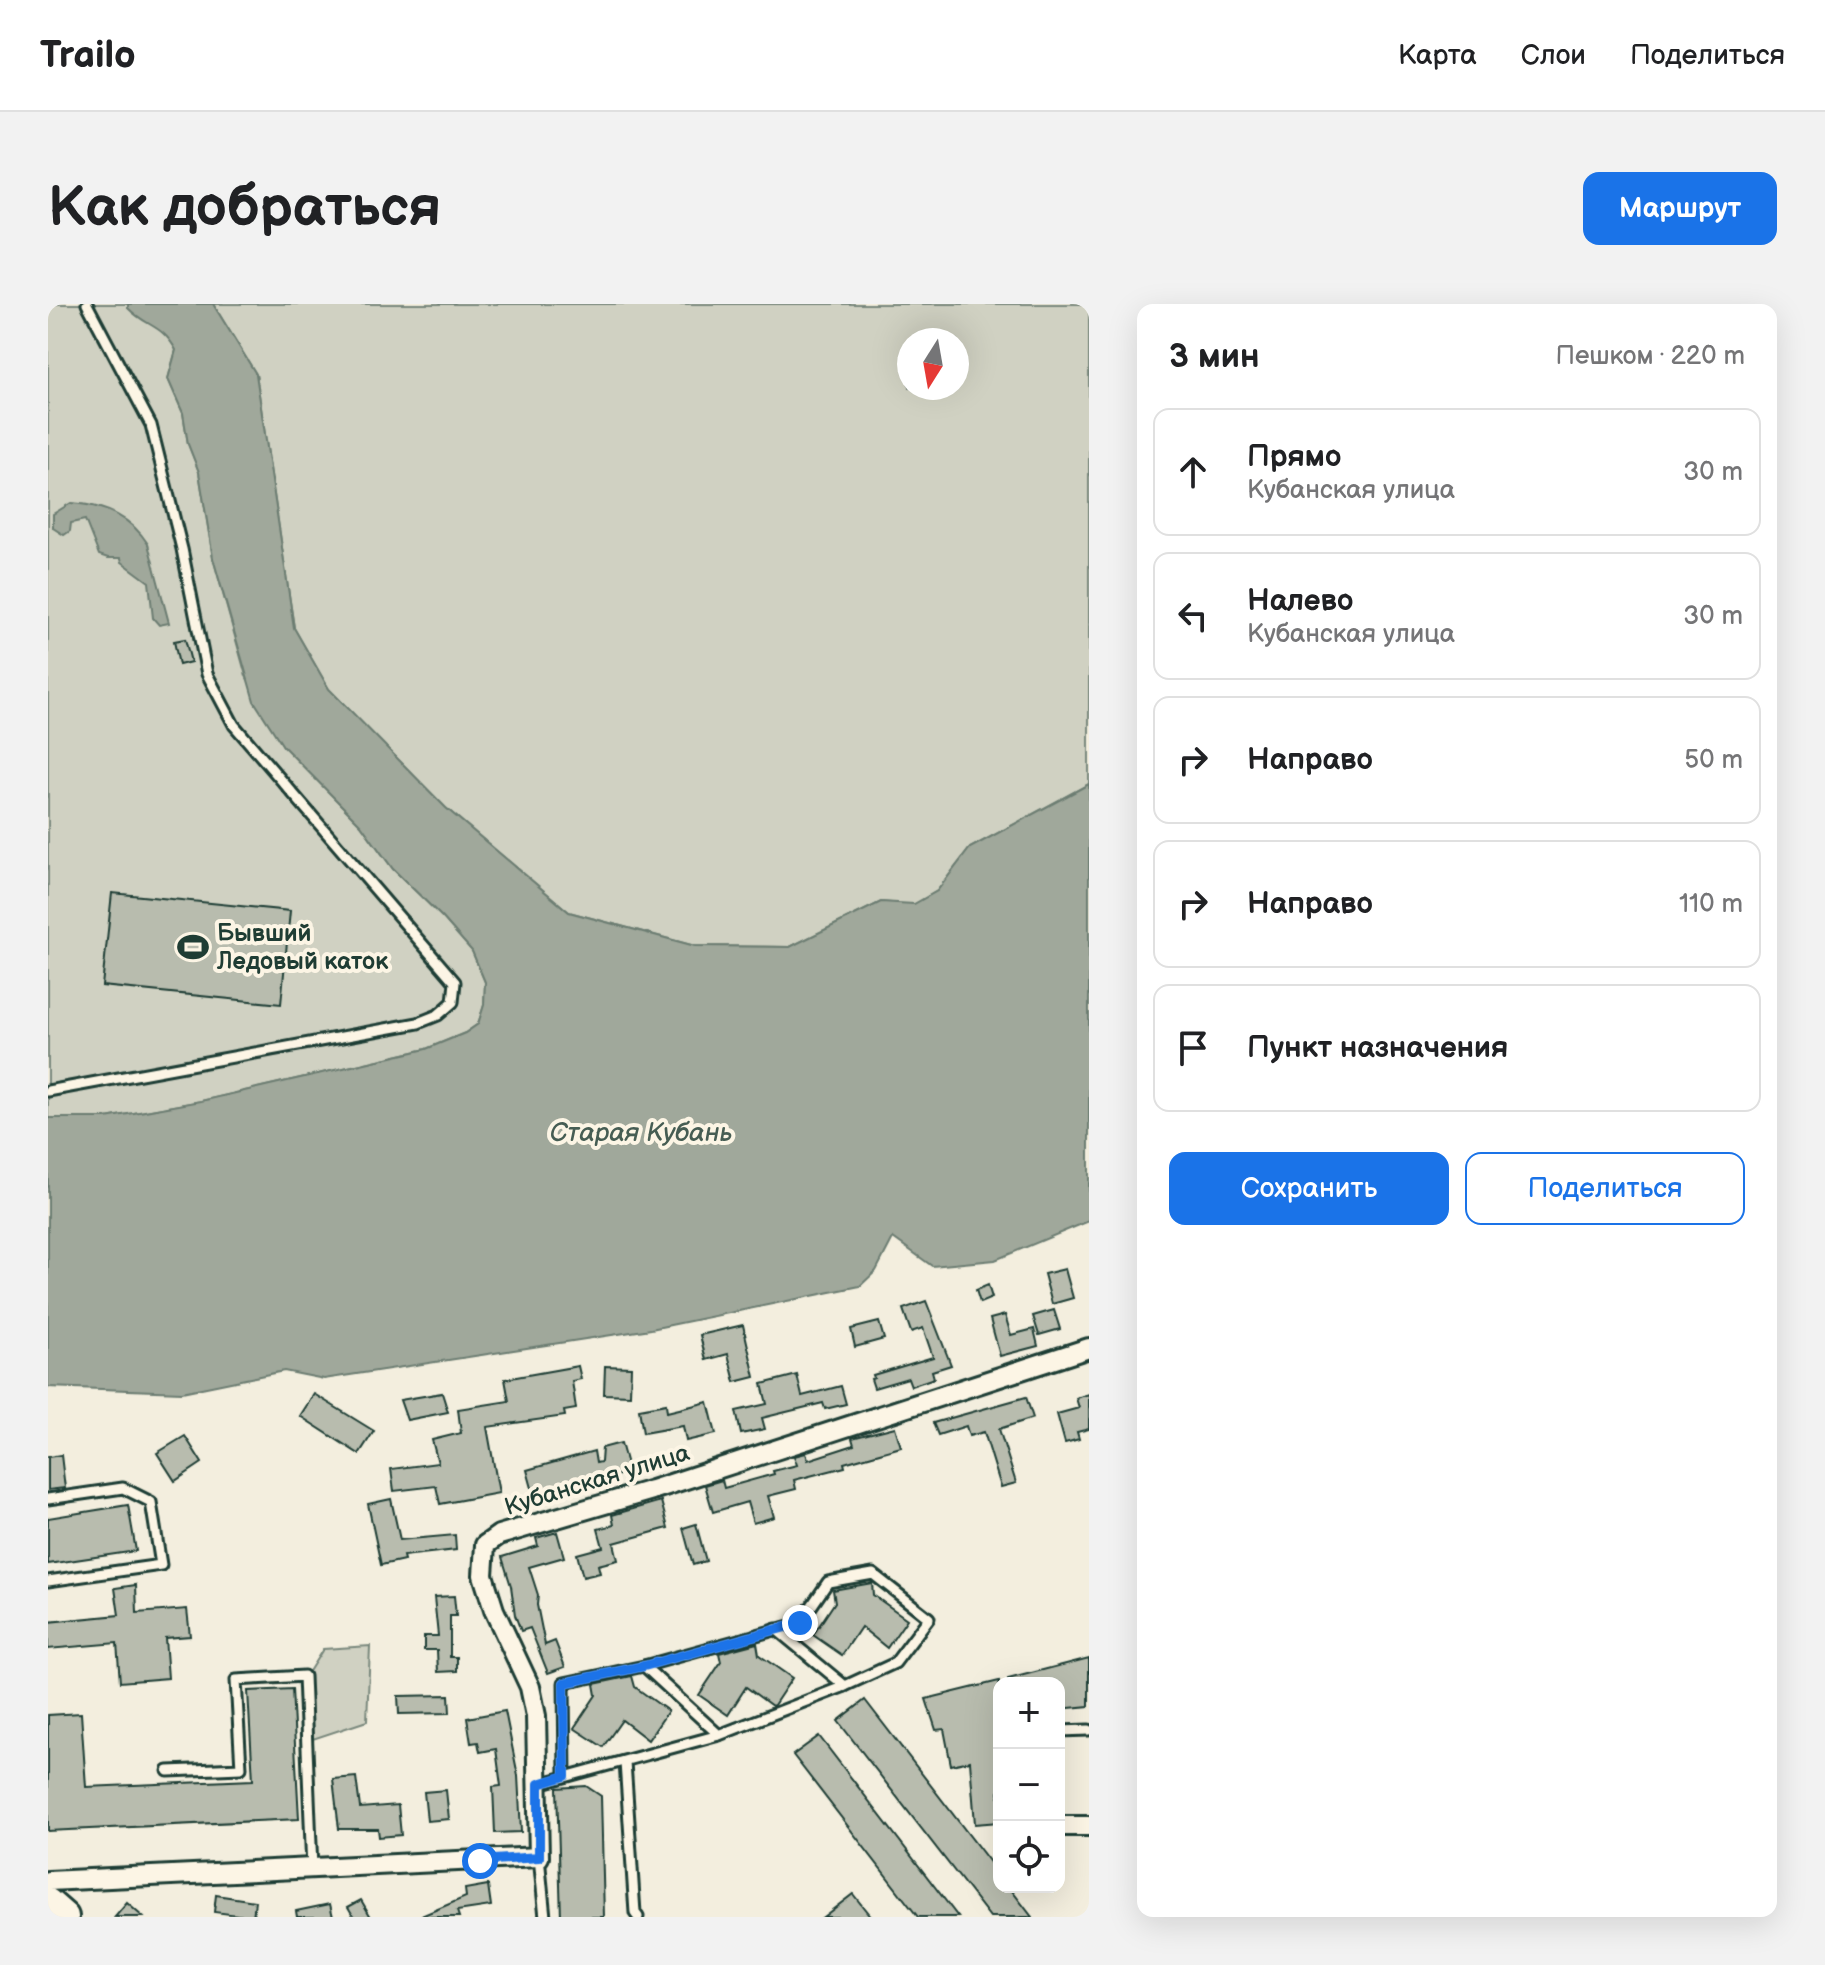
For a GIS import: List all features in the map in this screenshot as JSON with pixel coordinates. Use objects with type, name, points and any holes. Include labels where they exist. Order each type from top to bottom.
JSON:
[{"type":"main road","points":[[48,1903],[64,1917]]},
{"type":"street","name":"Кубанская улица","points":[[539,1857],[536,1716],[530,1687],[494,1610],[483,1575],[485,1545],[499,1535],[652,1490],[1089,1348]]},
{"type":"street","points":[[1065,1822],[1089,1826]]},
{"type":"street","points":[[48,1881],[539,1857]]},
{"type":"lane","points":[[48,1091],[418,1023],[438,1015],[453,1002],[455,982],[234,725],[207,674],[182,549],[151,425],[87,304]]},
{"type":"lane","points":[[48,1499],[123,1488],[151,1502],[161,1565],[48,1581]]},
{"type":"lane","points":[[539,1784],[719,1735],[845,1686],[895,1663],[929,1618],[873,1574],[828,1582],[800,1623],[644,1666],[564,1683],[565,1776]]},
{"type":"lane","points":[[776,1629],[845,1686]]},
{"type":"lane","points":[[644,1666],[719,1735]]},
{"type":"lane","points":[[168,1771],[241,1768],[236,1680],[304,1676],[312,1869]]},
{"type":"lane","points":[[1065,1731],[1089,1730]]},
{"type":"lane","points":[[625,1762],[635,1913],[638,1917]]},
{"type":"lane","points":[[539,1857],[545,1917]]},
{"type":"shaded area","points":[[48,304],[128,304],[128,308],[167,334],[176,350],[168,379],[183,413],[188,444],[199,472],[213,558],[246,676],[283,746],[361,825],[393,869],[472,951],[485,982],[484,1005],[478,1024],[465,1033],[426,1049],[201,1101],[106,1118],[48,1118]]},
{"type":"shaded area","points":[[213,304],[1089,304],[1089,784],[970,848],[937,891],[914,905],[881,902],[790,947],[695,946],[569,912],[446,808],[329,689],[294,628],[256,374]]},
{"type":"shaded area","points":[[370,1646],[367,1721],[310,1740],[308,1673],[323,1649]]},
{"type":"water","name":"Старая Кубань","points":[[128,304],[213,304],[256,374],[294,628],[329,689],[446,808],[569,912],[695,946],[790,947],[881,902],[914,904],[937,891],[970,848],[1089,784],[1089,1221],[995,1260],[932,1266],[893,1238],[876,1271],[860,1286],[651,1329],[324,1379],[284,1371],[182,1392],[48,1387],[48,1118],[106,1118],[201,1101],[426,1049],[465,1033],[478,1024],[484,1005],[485,982],[472,951],[393,869],[361,825],[283,746],[254,701],[213,558],[199,472],[188,444],[183,413],[168,379],[176,350],[165,335],[135,314]]},
{"type":"water","points":[[71,503],[95,506],[116,514],[141,535],[148,544],[169,623],[159,625],[153,618],[149,582],[121,558],[99,555],[85,520],[71,523],[70,531],[64,535],[53,528],[53,514]]},
{"type":"building","points":[[185,639],[191,662],[179,665],[174,641]]},
{"type":"building","points":[[112,893],[290,911],[281,1004],[102,986]]},
{"type":"building","points":[[1065,1269],[1073,1298],[1052,1304],[1044,1274]]},
{"type":"building","points":[[988,1285],[992,1298],[980,1303],[976,1290]]},
{"type":"building","points":[[926,1301],[951,1365],[932,1371],[934,1378],[911,1386],[908,1378],[874,1388],[873,1375],[933,1357],[923,1328],[911,1332],[903,1309]]},
{"type":"building","points":[[1054,1310],[1060,1329],[1039,1335],[1033,1316]]},
{"type":"building","points":[[1005,1315],[1011,1335],[1034,1329],[1038,1346],[1000,1356],[990,1319]]},
{"type":"building","points":[[879,1322],[884,1339],[855,1347],[851,1329]]},
{"type":"building","points":[[743,1325],[755,1377],[735,1382],[728,1354],[706,1360],[700,1335]]},
{"type":"building","points":[[578,1366],[581,1379],[572,1381],[576,1409],[564,1411],[565,1416],[487,1427],[499,1493],[440,1504],[436,1486],[394,1491],[391,1469],[438,1463],[432,1440],[461,1433],[458,1409],[509,1401],[505,1379]]},
{"type":"building","points":[[605,1366],[631,1367],[630,1395],[604,1394]]},
{"type":"building","points":[[797,1375],[802,1396],[841,1386],[846,1404],[825,1409],[823,1403],[762,1418],[765,1429],[741,1434],[736,1411],[767,1404],[762,1384]]},
{"type":"building","points":[[442,1393],[448,1412],[407,1420],[400,1400]]},
{"type":"building","points":[[314,1394],[374,1431],[359,1454],[300,1416]]},
{"type":"building","points":[[1089,1394],[1089,1429],[1077,1432],[1079,1439],[1065,1443],[1057,1414],[1079,1408],[1076,1398]]},
{"type":"building","points":[[1026,1397],[1033,1418],[999,1429],[1016,1483],[1001,1487],[984,1432],[969,1436],[966,1426],[938,1435],[933,1423]]},
{"type":"building","points":[[708,1402],[716,1434],[686,1441],[683,1426],[643,1433],[639,1409],[666,1404],[667,1412]]},
{"type":"building","points":[[895,1427],[901,1447],[844,1463],[845,1467],[794,1480],[796,1489],[768,1496],[774,1517],[753,1523],[747,1502],[713,1512],[705,1485],[722,1480],[724,1488],[774,1474],[773,1471],[797,1465],[794,1456],[806,1453],[808,1460],[854,1445],[852,1438]]},
{"type":"building","points":[[185,1436],[202,1463],[175,1481],[157,1453]]},
{"type":"building","points":[[621,1443],[629,1472],[535,1499],[527,1470],[594,1451],[596,1463],[601,1462],[602,1448]]},
{"type":"building","points":[[61,1455],[65,1488],[48,1490],[48,1457]]},
{"type":"building","points":[[391,1499],[400,1540],[455,1535],[456,1550],[403,1556],[404,1560],[381,1565],[368,1504]]},
{"type":"building","points":[[661,1501],[668,1528],[614,1543],[618,1560],[598,1565],[600,1573],[583,1577],[577,1554],[603,1547],[598,1529],[614,1525],[612,1515]]},
{"type":"building","points":[[128,1505],[136,1551],[48,1564],[48,1518]]},
{"type":"building","points":[[696,1524],[706,1561],[693,1565],[683,1528]]},
{"type":"building","points":[[557,1532],[564,1557],[529,1567],[538,1595],[545,1645],[555,1641],[565,1667],[548,1673],[530,1628],[521,1631],[502,1557],[538,1546],[536,1538]]},
{"type":"building","points":[[872,1583],[873,1595],[907,1619],[887,1648],[861,1627],[842,1655],[813,1635],[835,1602],[833,1590]]},
{"type":"building","points":[[136,1585],[137,1613],[187,1609],[190,1636],[165,1638],[168,1678],[120,1682],[117,1643],[48,1649],[48,1622],[119,1615],[115,1588]]},
{"type":"building","points":[[454,1596],[456,1616],[450,1616],[450,1657],[457,1657],[457,1671],[438,1672],[437,1650],[424,1650],[424,1636],[438,1636],[434,1597]]},
{"type":"building","points":[[757,1643],[759,1655],[792,1678],[774,1705],[746,1687],[728,1715],[699,1695],[721,1662],[719,1653]]},
{"type":"building","points":[[1089,1658],[1089,1706],[1065,1708],[1065,1677],[1016,1677]]},
{"type":"building","points":[[632,1676],[635,1687],[668,1711],[648,1740],[622,1720],[603,1747],[574,1728],[596,1695],[594,1684]]},
{"type":"building","points":[[993,1682],[993,1822],[975,1824],[970,1761],[951,1765],[944,1729],[936,1730],[926,1699]]},
{"type":"building","points":[[292,1689],[299,1819],[48,1831],[48,1715],[81,1713],[86,1787],[253,1780],[248,1691]]},
{"type":"building","points":[[449,1695],[450,1713],[399,1714],[398,1696]]},
{"type":"building","points":[[865,1700],[993,1866],[993,1893],[1014,1893],[1032,1917],[990,1917],[838,1721]]},
{"type":"building","points":[[505,1711],[518,1776],[521,1832],[495,1833],[493,1787],[501,1786],[496,1749],[480,1752],[478,1742],[471,1743],[467,1718]]},
{"type":"building","points":[[819,1736],[958,1917],[918,1917],[793,1755]]},
{"type":"building","points":[[356,1777],[360,1808],[398,1805],[401,1835],[379,1837],[378,1829],[339,1829],[333,1779]]},
{"type":"building","points":[[586,1786],[601,1796],[604,1917],[561,1917],[557,1788]]},
{"type":"building","points":[[446,1790],[449,1819],[427,1821],[424,1792]]},
{"type":"building","points":[[488,1885],[491,1906],[457,1911],[459,1917],[419,1917],[466,1897],[465,1889]]},
{"type":"building","points":[[853,1894],[871,1917],[823,1917]]},
{"type":"building","points":[[216,1895],[255,1901],[253,1917],[214,1912]]},
{"type":"building","points":[[361,1900],[371,1917],[354,1917],[348,1907]]},
{"type":"building","points":[[127,1903],[143,1917],[115,1917]]},
{"type":"building","points":[[330,1904],[333,1917],[297,1917],[296,1911]]},
{"type":"place","name":"Бывший Ледовый каток","points":[[193,947]]},
{"type":"route","points":[[480,1861],[539,1857],[539,1784],[565,1776],[564,1683],[644,1666],[800,1623]]}]
